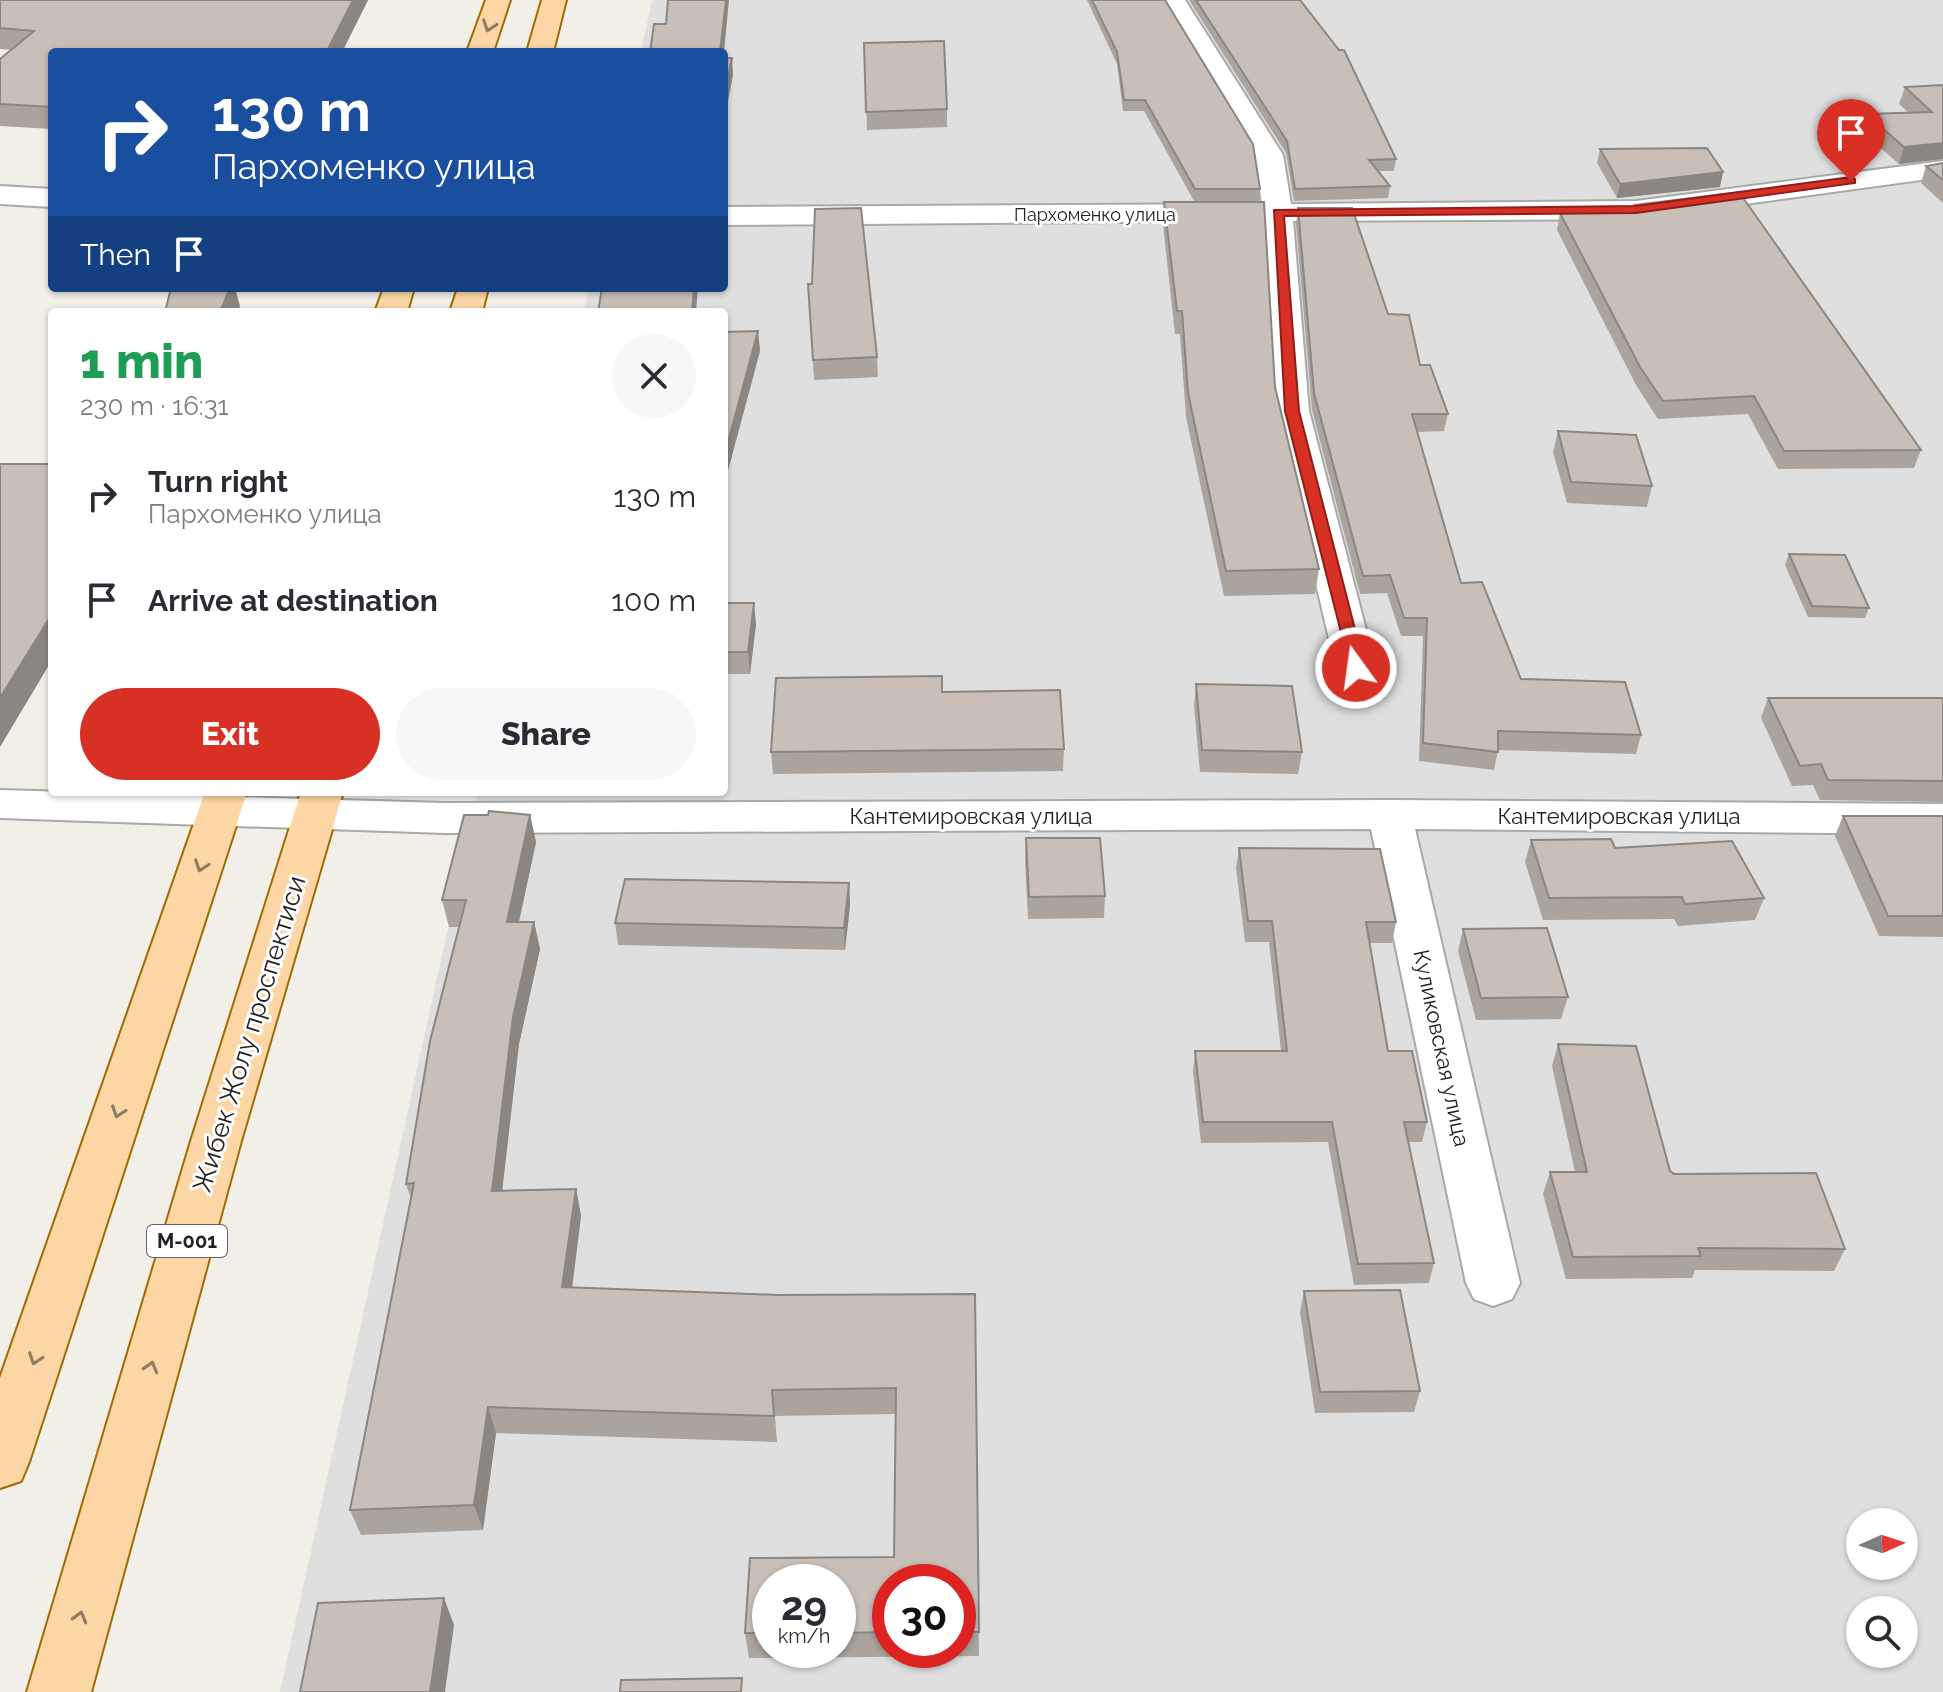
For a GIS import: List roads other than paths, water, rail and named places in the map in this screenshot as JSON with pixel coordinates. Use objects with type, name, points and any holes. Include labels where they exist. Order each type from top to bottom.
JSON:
[{"type":"main road","points":[[481,48],[498,0]]},
{"type":"main road","points":[[541,48],[554,0]]},
{"type":"main road","points":[[0,1462],[223,801]]},
{"type":"main road","name":"Жибек Жолу проспектиси","points":[[59,1692],[216,1141],[319,804]]},
{"type":"street","points":[[1173,0],[1269,155],[1278,213],[1292,411],[1356,668]]},
{"type":"street","name":"Пархоменко улица","points":[[728,216],[1636,210],[1943,169]]},
{"type":"street","points":[[0,195],[48,198]]},
{"type":"street","name":"Кантемировская улица","points":[[0,804],[223,801],[319,804],[460,818],[1390,814],[1943,819]]},
{"type":"street","name":"Куликовская улица","points":[[1390,814],[1493,1283]]}]
